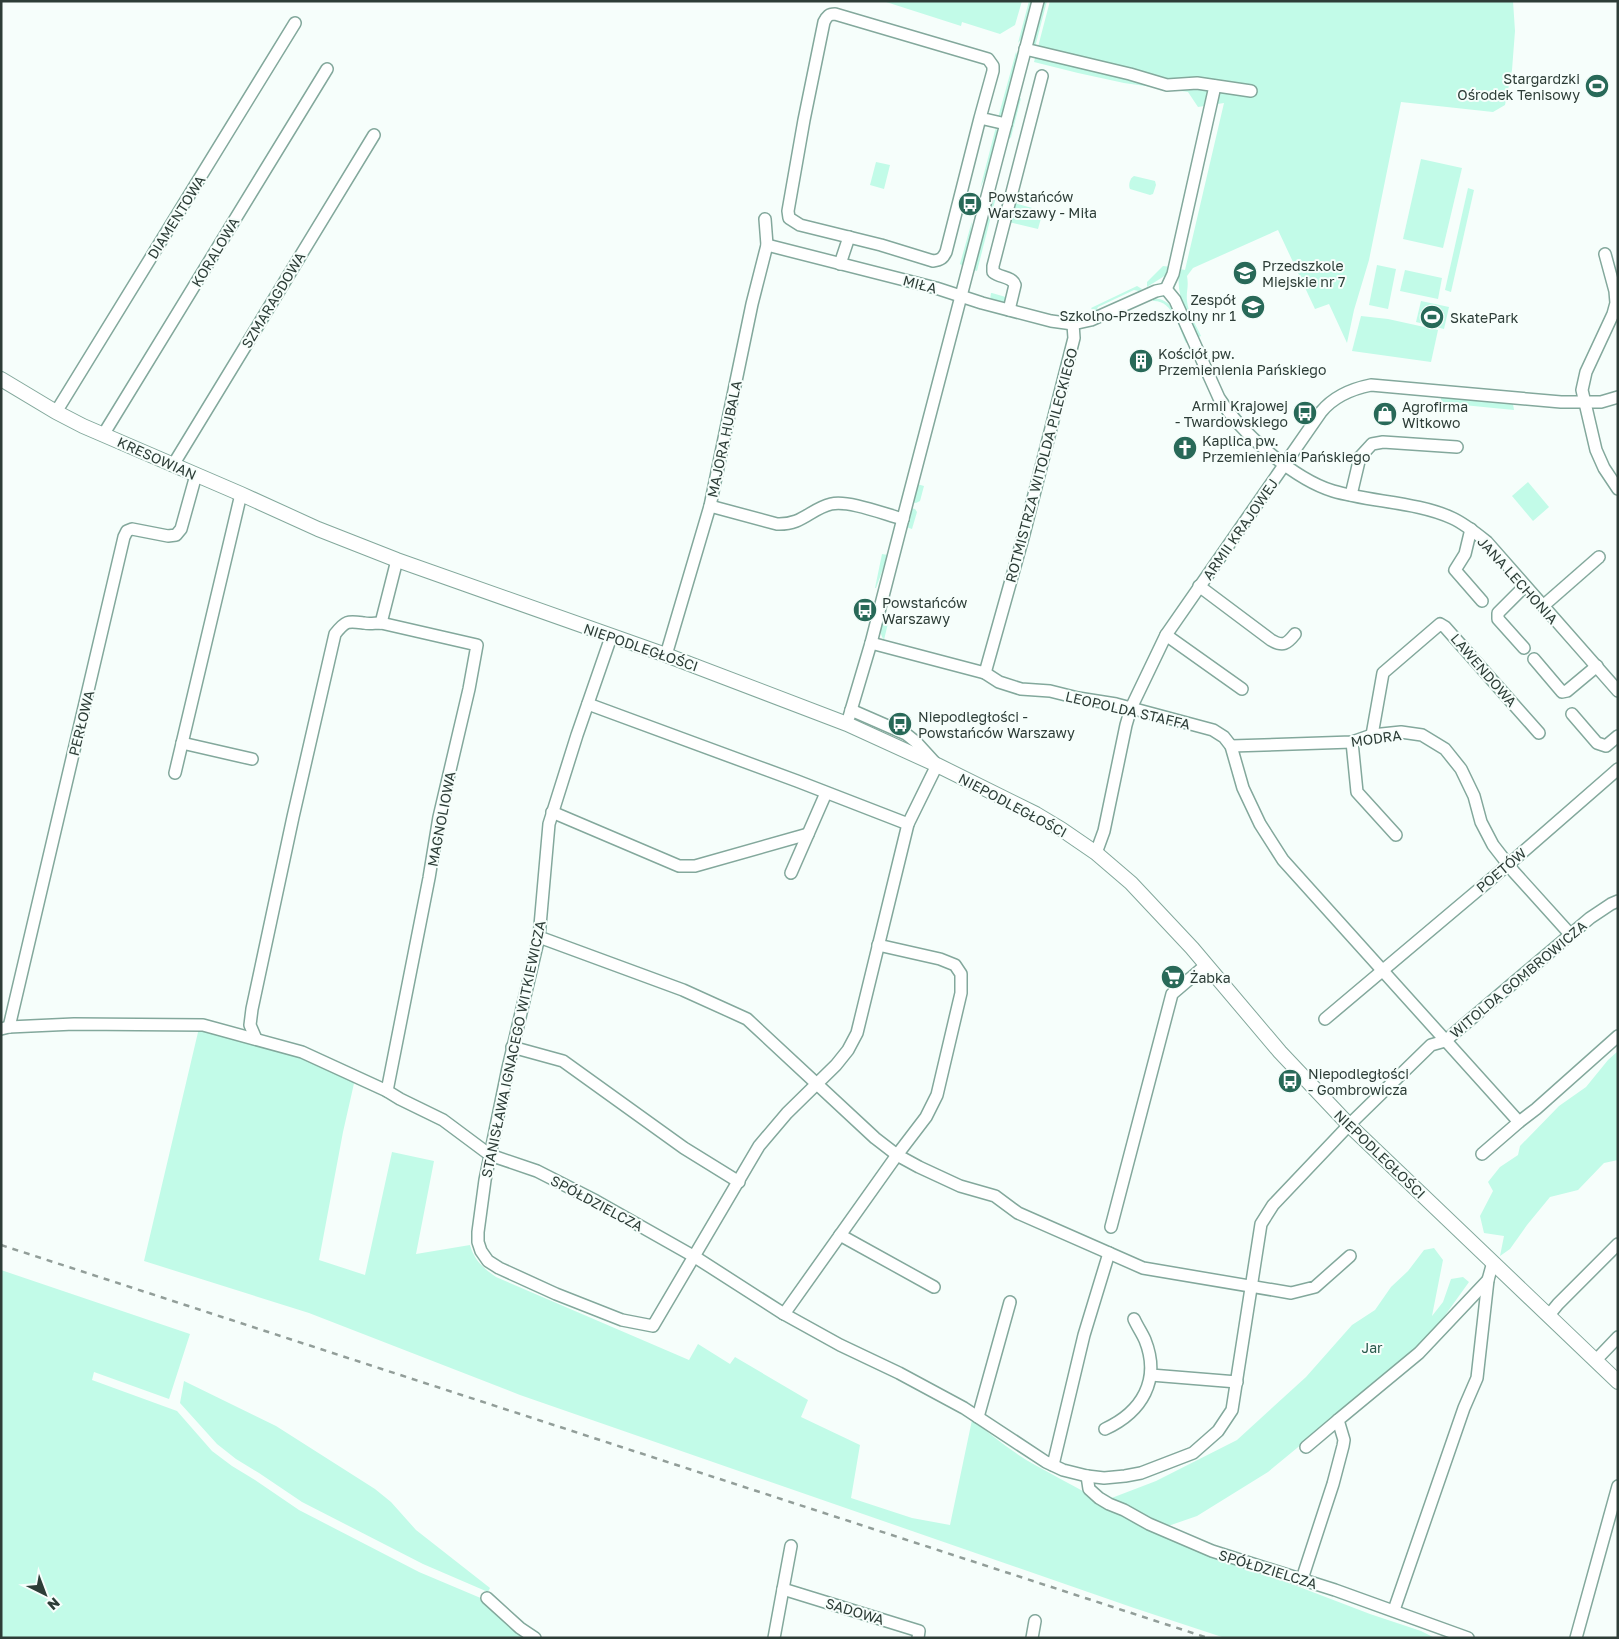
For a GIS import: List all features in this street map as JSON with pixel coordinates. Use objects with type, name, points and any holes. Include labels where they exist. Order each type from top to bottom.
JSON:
[{"type":"street","points":[[849,717],[872,643],[902,519],[1038,1]]},
{"type":"street","points":[[836,14],[988,59],[993,66],[993,71],[980,118],[943,258],[934,261],[881,245],[800,225],[789,218],[788,211],[804,120],[824,22],[827,16],[836,14]]},
{"type":"street","name":"DIAMENTOWA","points":[[56,412],[296,23]]},
{"type":"street","points":[[1025,49],[1130,74],[1167,86],[1197,83],[1251,91]]},
{"type":"street","name":"KORALOWA","points":[[103,435],[327,69]]},
{"type":"street","points":[[1008,310],[1015,285],[1012,279],[997,276],[993,272],[993,266],[1042,76]]},
{"type":"street","points":[[1073,324],[1091,320],[1156,290],[1166,289],[1173,274],[1215,86]]},
{"type":"street","points":[[1014,91],[1036,97]]},
{"type":"street","points":[[980,118],[1006,124]]},
{"type":"street","name":"SZMARAGDOWA","points":[[173,465],[374,135]]},
{"type":"street","name":"MAJORA HUBALA","points":[[666,655],[710,506],[752,304],[767,246],[765,219]]},
{"type":"street","points":[[840,264],[848,237]]},
{"type":"street","name":"MIŁA","points":[[767,246],[938,289],[1008,310],[1060,323],[1073,324]]},
{"type":"street","points":[[1604,254],[1615,291],[1616,303],[1613,314],[1586,372],[1582,386],[1596,450],[1604,468],[1618,489]]},
{"type":"street","name":"JANA LECHONIA","points":[[1166,289],[1175,300],[1210,380],[1227,411],[1246,431],[1285,464],[1332,491],[1430,511],[1452,518],[1471,529],[1487,542],[1618,691]]},
{"type":"street","name":"ROTMISTRZA WITOLDA PILECKIEGO","points":[[984,673],[1024,534],[1074,338],[1073,324]]},
{"type":"street","name":"KRESOWIAN","points":[[1,379],[56,412],[103,435],[318,529]]},
{"type":"street","name":"ARMII KRAJOWEJ","points":[[1096,853],[1104,831],[1131,708],[1166,635],[1321,412],[1331,401],[1346,392],[1371,384],[1561,402],[1601,402],[1618,397]]},
{"type":"street","points":[[1351,495],[1360,457],[1372,444],[1383,442],[1456,447]]},
{"type":"street","name":"PERŁOWA","points":[[5,1028],[124,537],[127,531],[132,529],[168,536],[176,535],[181,529],[196,476]]},
{"type":"street","points":[[175,773],[241,494]]},
{"type":"street","points":[[710,506],[777,524],[797,521],[832,504],[846,504],[902,519]]},
{"type":"street","name":"NIEPODLEGŁOŚCI","points":[[318,529],[397,560],[612,637],[849,717],[1036,814],[1061,829],[1096,853],[1131,883],[1206,965],[1280,1052],[1349,1125],[1549,1314],[1618,1382]]},
{"type":"street","points":[[1471,529],[1466,543],[1465,554],[1455,570],[1482,601]]},
{"type":"street","points":[[1543,606],[1599,558]]},
{"type":"street","points":[[381,623],[397,560]]},
{"type":"street","points":[[1199,586],[1271,640],[1284,644],[1295,634]]},
{"type":"street","points":[[1524,648],[1498,619],[1498,613],[1525,586]]},
{"type":"street","name":"MAGNOLIOWA","points":[[256,1039],[250,1025],[252,1009],[293,817],[336,634],[342,625],[350,621],[366,624],[381,623],[477,645],[469,689],[439,817],[429,878],[387,1091]]},
{"type":"street","name":"LAWENDOWA","points":[[1372,735],[1383,673],[1440,624],[1445,627],[1539,733]]},
{"type":"street","points":[[1166,635],[1242,688]]},
{"type":"street","name":"STANISŁAWA IGNACEGO WITKIEWICZA","points":[[612,637],[552,812],[542,921],[512,1047],[485,1180],[478,1242],[481,1251],[488,1261],[525,1280],[622,1320],[653,1326],[695,1257]]},
{"type":"street","name":"LEOPOLDA STAFFA","points":[[872,643],[984,673],[999,682],[1021,689],[1050,691],[1116,704],[1213,730],[1224,737],[1231,746]]},
{"type":"street","points":[[1534,659],[1562,692],[1567,691],[1597,666]]},
{"type":"street","points":[[588,704],[908,824]]},
{"type":"street","points":[[1572,714],[1597,743],[1606,746],[1618,736]]},
{"type":"street","name":"MODRA","points":[[1231,746],[1352,742],[1372,735],[1401,732],[1422,735],[1445,749],[1461,770],[1474,796],[1481,822],[1492,844],[1570,934]]},
{"type":"street","points":[[1352,742],[1357,792],[1396,835]]},
{"type":"street","points":[[182,743],[252,759]]},
{"type":"street","points":[[1231,746],[1243,788],[1260,824],[1282,860],[1519,1122]]},
{"type":"street","points":[[695,1257],[759,1146],[787,1113],[836,1064],[848,1050],[857,1034],[908,824],[937,764]]},
{"type":"street","name":"POETÓW","points":[[1382,970],[1509,864],[1618,769]]},
{"type":"street","points":[[791,873],[826,793]]},
{"type":"street","points":[[552,812],[679,866],[695,866],[808,834]]},
{"type":"street","name":"WITOLDA GOMBROWICZA","points":[[1053,1465],[1063,1470],[1087,1476],[1104,1478],[1133,1475],[1193,1453],[1208,1441],[1232,1410],[1261,1224],[1273,1205],[1349,1125],[1431,1045],[1445,1041],[1570,934],[1611,904],[1618,902]]},
{"type":"street","points":[[539,937],[682,990],[747,1020],[868,1132],[897,1154],[919,1167],[960,1186],[995,1196],[1018,1213],[1143,1268],[1291,1293],[1315,1287],[1350,1256]]},
{"type":"street","points":[[784,1314],[897,1154],[926,1117],[937,1095],[961,993],[961,974],[955,966],[940,959],[878,945]]},
{"type":"street","points":[[1111,1227],[1172,994],[1206,965]]},
{"type":"street","points":[[1325,1019],[1382,970]]},
{"type":"street","name":"SPÓŁDZIELCZA","points":[[5,1028],[74,1024],[203,1024],[302,1052],[387,1091],[443,1120],[490,1155],[537,1171],[596,1201],[695,1257],[784,1314],[840,1345],[899,1373],[978,1417],[1053,1465]]},
{"type":"street","points":[[1482,1154],[1618,1036]]},
{"type":"street","points":[[512,1047],[563,1061],[684,1148],[739,1182]]},
{"type":"street","points":[[840,1235],[934,1287]]},
{"type":"street","points":[[1549,1314],[1618,1244]]},
{"type":"street","points":[[1053,1465],[1084,1335],[1109,1253]]},
{"type":"street","points":[[1394,1610],[1464,1408],[1477,1378],[1488,1280],[1493,1262]]},
{"type":"street","points":[[1306,1447],[1419,1353],[1488,1280]]},
{"type":"street","points":[[978,1417],[1010,1302]]},
{"type":"street","points":[[1105,1429],[1130,1413],[1141,1400],[1151,1375],[1145,1340],[1134,1319]]},
{"type":"street","points":[[1596,1360],[1618,1337]]},
{"type":"street","points":[[1151,1375],[1237,1382]]},
{"type":"street","points":[[1302,1579],[1333,1484],[1343,1446],[1344,1440],[1338,1420]]},
{"type":"street","name":"SPÓŁDZIELCZA","points":[[1087,1476],[1089,1489],[1099,1498],[1149,1524],[1212,1551],[1394,1610],[1468,1638]]},
{"type":"street","points":[[1576,1638],[1618,1486]]},
{"type":"street","points":[[774,1638],[791,1546]]},
{"type":"street","name":"SADOWA","points":[[783,1589],[919,1631],[918,1638]]},
{"type":"street","points":[[487,1598],[520,1628],[535,1638]]},
{"type":"street","points":[[1032,1638],[1035,1621]]},
{"type":"green space","points":[[883,1],[1022,1],[1015,25],[1000,34],[962,22],[961,26]]},
{"type":"green space","points":[[1029,1],[1032,1],[1022,38],[1018,43]]},
{"type":"green space","points":[[1042,1],[1047,1],[1035,47],[1032,41]]},
{"type":"green space","points":[[1050,1],[1513,1],[1515,31],[1512,70],[1505,105],[1493,112],[1401,102],[1369,260],[1354,310],[1347,343],[1329,304],[1315,309],[1278,230],[1193,268],[1187,276],[1188,305],[1201,336],[1197,338],[1180,296],[1180,269],[1185,270],[1224,103],[1198,107],[1188,92],[1124,83],[1034,62]]},
{"type":"green space","points":[[1016,52],[1018,57],[1004,112],[998,118]]},
{"type":"green space","points":[[1021,98],[1011,137],[1008,140],[1016,101]]},
{"type":"green space","points":[[996,127],[997,140],[995,149],[980,189]]},
{"type":"green space","points":[[1421,159],[1462,168],[1443,248],[1403,239]]},
{"type":"green space","points":[[876,162],[890,165],[884,189],[870,185]]},
{"type":"green space","points":[[1134,176],[1155,181],[1156,185],[1153,194],[1150,195],[1130,189],[1131,178]]},
{"type":"green space","points":[[1468,188],[1474,190],[1451,292],[1445,290]]},
{"type":"green space","points":[[998,189],[977,271],[973,270],[987,217]]},
{"type":"green space","points":[[1014,203],[1043,211],[1038,229],[1009,222]]},
{"type":"green space","points":[[972,221],[970,241],[964,267],[960,264]]},
{"type":"green space","points":[[1377,265],[1396,269],[1388,309],[1369,305]]},
{"type":"green space","points":[[1163,266],[1171,267],[1166,275],[1147,287],[1147,282]]},
{"type":"green space","points":[[1405,270],[1442,278],[1438,299],[1400,291]]},
{"type":"green space","points":[[1137,286],[1142,289],[1139,291],[1134,290],[1098,307],[1094,312],[1091,308]]},
{"type":"green space","points":[[991,293],[1009,298],[1004,303],[990,300]]},
{"type":"green space","points":[[1153,299],[1160,299],[1166,302],[1176,313],[1188,342],[1186,343],[1178,323],[1166,305],[1153,301]]},
{"type":"green space","name":"SkatePark","points":[[1421,301],[1449,307],[1444,329],[1416,322]]},
{"type":"green space","points":[[1361,316],[1388,319],[1438,330],[1431,362],[1352,351]]},
{"type":"green space","points":[[1441,396],[1513,404],[1514,410],[1443,403]]},
{"type":"green space","points":[[1528,482],[1549,507],[1533,521],[1512,496]]},
{"type":"green space","points":[[917,484],[924,486],[920,501],[916,503],[912,502]]},
{"type":"green space","points":[[911,508],[917,512],[912,529],[906,527]]},
{"type":"green space","points":[[882,554],[888,555],[875,588]]},
{"type":"green space","points":[[884,614],[890,615],[884,640],[880,627]]},
{"type":"green space","points":[[199,1028],[306,1059],[355,1079],[319,1260],[365,1275],[392,1152],[434,1161],[416,1254],[470,1245],[480,1264],[496,1277],[689,1360],[698,1344],[730,1364],[735,1357],[808,1400],[801,1417],[860,1445],[851,1498],[912,1518],[950,1525],[972,1420],[1027,1460],[1100,1501],[1138,1525],[1370,1614],[1421,1631],[1435,1638],[1225,1638],[520,1395],[309,1313],[144,1261]]},
{"type":"green space","points":[[1618,1051],[1618,1160],[1604,1163],[1578,1190],[1550,1197],[1510,1249],[1500,1256],[1504,1236],[1484,1233],[1480,1216],[1493,1191],[1488,1182],[1500,1167],[1518,1155],[1520,1146],[1559,1106],[1586,1087]]},
{"type":"green space","name":"Jar","points":[[1434,1248],[1443,1260],[1432,1316],[1443,1302],[1451,1279],[1463,1277],[1469,1282],[1441,1321],[1417,1346],[1365,1392],[1268,1472],[1197,1516],[1171,1525],[1160,1525],[1109,1499],[1156,1481],[1237,1440],[1306,1377],[1352,1325],[1375,1310],[1391,1287],[1408,1271],[1424,1250]]},
{"type":"green space","points":[[1,1270],[190,1334],[169,1399],[94,1372],[92,1380],[177,1411],[212,1451],[299,1510],[419,1572],[483,1599],[530,1638],[1,1638]]},
{"type":"green space","points":[[184,1381],[276,1426],[375,1489],[391,1502],[416,1530],[490,1588],[488,1592],[423,1564],[302,1502],[236,1459],[217,1444],[180,1403]]},
{"type":"railway","points":[[1,1245],[1208,1638]]},
{"type":"place","name":"Stargardzki Ośrodek Tenisowy","points":[[1597,86]]},
{"type":"place","name":"Powstańców Warszawy - Miła","points":[[970,204]]},
{"type":"place","name":"Przedszkole Miejskie nr 7","points":[[1245,273]]},
{"type":"place","name":"Zespół Szkolno-Przedszkolny nr 1","points":[[1253,307]]},
{"type":"place","name":"SkatePark","points":[[1432,317]]},
{"type":"place","name":"Kościół pw. Przemienienia Pańskiego","points":[[1141,361]]},
{"type":"place","name":"Armii Krajowej - Twardowskiego","points":[[1305,413]]},
{"type":"place","name":"Agrofirma Witkowo","points":[[1385,414]]},
{"type":"place","name":"Kaplica pw. Przemienienia Pańskiego","points":[[1185,448]]},
{"type":"place","name":"Powstańców Warszawy","points":[[865,610]]},
{"type":"place","name":"Niepodległości - Powstańców Warszawy","points":[[900,724]]},
{"type":"place","name":"Żabka","points":[[1173,977]]},
{"type":"place","name":"Niepodległości - Gombrowicza","points":[[1290,1081]]}]
